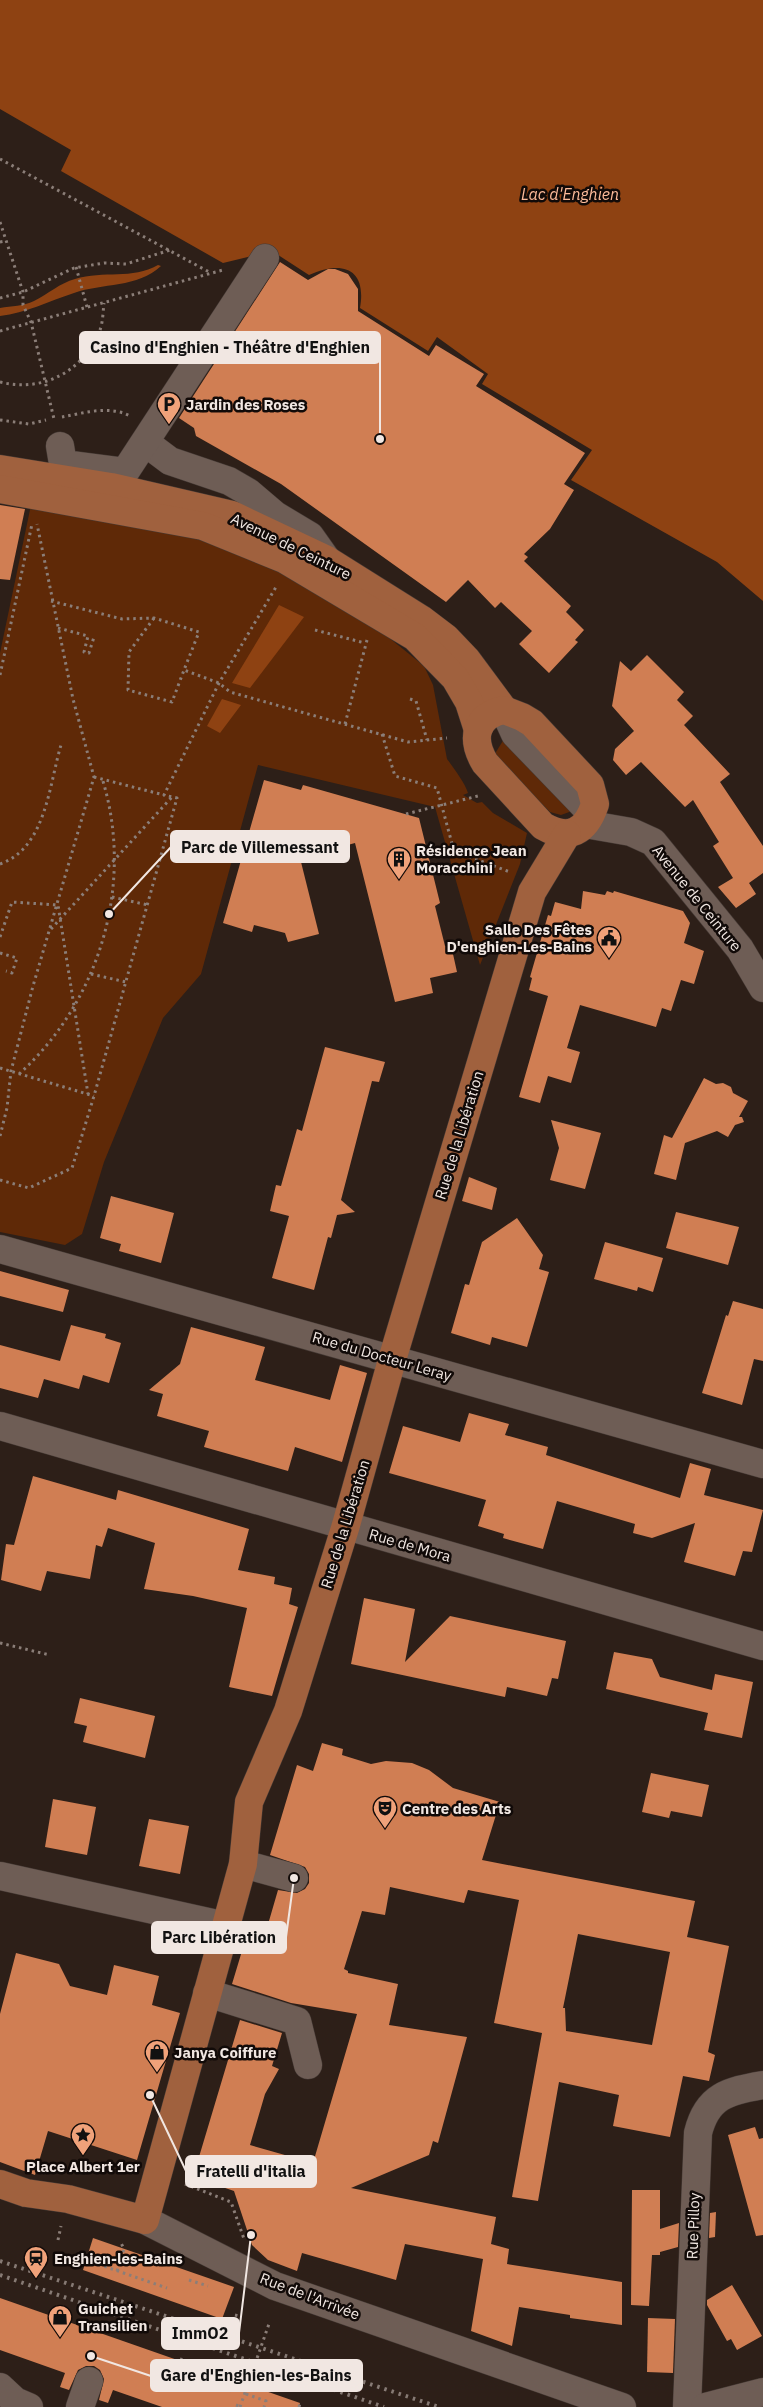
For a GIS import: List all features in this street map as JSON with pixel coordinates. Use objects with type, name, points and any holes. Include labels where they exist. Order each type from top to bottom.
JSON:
[{"type":"main road","name":"Avenue de Ceinture","points":[[0,469],[111,487],[232,515],[327,560],[421,619],[446,638],[468,660],[504,710]]},
{"type":"main road","name":"Avenue de Ceinture","points":[[0,489],[203,526],[284,559],[415,637],[456,678],[468,702],[478,730],[476,741],[478,752],[485,763],[543,826],[554,832],[581,824]]},
{"type":"main road","points":[[478,730],[483,719],[504,710],[532,723],[590,785],[595,804],[581,824]]},
{"type":"main road","name":"Rue de la Libération","points":[[146,2220],[243,1864],[249,1802],[288,1711],[346,1525],[392,1360],[532,892],[581,824]]},
{"type":"main road","name":"Rue de l'Arrivée","points":[[0,2184],[26,2193],[68,2199],[146,2220]]},
{"type":"street","points":[[60,446],[63,464],[125,472],[150,437],[265,258]]},
{"type":"street","points":[[150,437],[170,462],[229,481],[248,492],[274,515],[310,536],[327,560]]},
{"type":"street","name":"Avenue de Ceinture","points":[[581,824],[630,832],[653,842],[740,949],[763,988]]},
{"type":"street","name":"Rue du Docteur Leray","points":[[0,1249],[763,1464]]},
{"type":"street","name":"Rue de Mora","points":[[0,1426],[763,1646]]},
{"type":"street","points":[[243,1864],[294,1878]]},
{"type":"street","points":[[0,1876],[226,1926]]},
{"type":"street","points":[[207,1993],[297,2021],[308,2066]]},
{"type":"street","name":"Rue Pilloy","points":[[687,2407],[698,2133],[701,2117],[707,2108],[720,2098],[736,2090],[763,2085]]},
{"type":"street","name":"Rue de l'Arrivée","points":[[146,2220],[275,2286],[622,2407]]},
{"type":"street","points":[[80,2407],[89,2382]]},
{"type":"street","points":[[0,2386],[16,2401],[29,2407]]},
{"type":"street","points":[[705,2407],[763,2392]]},
{"type":"path","points":[[0,159],[212,273]]},
{"type":"path","points":[[0,222],[22,292],[25,312],[31,322],[54,419]]},
{"type":"path","points":[[0,242],[6,241]]},
{"type":"path","points":[[0,298],[22,292],[76,267],[104,263],[126,264],[170,250]]},
{"type":"path","points":[[0,331],[265,258]]},
{"type":"path","points":[[76,267],[87,307]]},
{"type":"path","points":[[0,382],[16,386],[45,383],[69,372],[88,353],[101,328],[104,303]]},
{"type":"path","points":[[0,420],[29,424],[86,412],[111,411],[125,413],[150,437]]},
{"type":"path","points":[[0,675],[34,519],[73,699],[94,777],[33,986],[11,1072],[7,1108],[0,1136]]},
{"type":"path","points":[[164,795],[219,683],[276,586]]},
{"type":"path","points":[[51,601],[122,619],[154,618],[200,632],[172,702],[128,690],[129,652],[154,618]]},
{"type":"path","points":[[58,628],[88,636],[84,652],[89,653],[94,637]]},
{"type":"path","points":[[315,630],[366,644],[346,724]]},
{"type":"path","points":[[184,670],[219,683],[230,692],[408,742],[447,738]]},
{"type":"path","points":[[410,699],[416,701],[427,740]]},
{"type":"path","points":[[382,734],[395,776],[438,788],[454,851],[510,872]]},
{"type":"path","points":[[0,864],[16,856],[25,848],[38,830],[61,745]]},
{"type":"path","points":[[0,1180],[29,1188],[72,1168],[94,1096],[177,798],[94,777]]},
{"type":"path","points":[[19,1074],[43,1050],[74,1006],[91,974],[103,940],[112,897],[114,860],[110,810],[102,778]]},
{"type":"path","points":[[50,930],[172,797]]},
{"type":"path","points":[[406,814],[469,798]]},
{"type":"path","points":[[112,897],[148,905]]},
{"type":"path","points":[[0,939],[12,902],[58,905]]},
{"type":"path","points":[[58,905],[88,1094]]},
{"type":"path","points":[[0,953],[17,958],[12,973],[6,971]]},
{"type":"path","points":[[91,974],[126,982]]},
{"type":"path","points":[[0,1068],[94,1096]]},
{"type":"path","points":[[0,1643],[50,1655]]},
{"type":"path","points":[[182,2183],[231,2202],[245,2240]]},
{"type":"path","points":[[117,2236],[124,2248],[117,2270]]},
{"type":"path","points":[[86,2260],[167,2288]]},
{"type":"path","points":[[239,2406],[270,2321]]},
{"type":"path","points":[[180,2359],[189,2362]]},
{"type":"path","points":[[161,2366],[234,2392]]},
{"type":"path","points":[[246,2394],[266,2401],[264,2407]]},
{"type":"shaded area","points":[[31,505],[203,526],[372,624],[424,666],[433,685],[447,759],[462,780],[468,793],[463,795],[477,803],[482,802],[493,813],[527,833],[520,864],[480,965],[435,807],[258,765],[201,974],[163,1018],[104,1162],[82,1234],[65,1245],[0,1232],[0,653]]},
{"type":"shaded area","points":[[504,739],[572,811],[561,815],[550,812],[496,758],[496,752]]},
{"type":"water","name":"Lac d'Enghien","points":[[0,0],[763,0],[763,601],[717,562],[571,480],[592,450],[482,384],[488,374],[437,337],[428,351],[360,308],[360,284],[356,276],[350,271],[332,268],[309,275],[272,251],[223,263],[61,171],[71,150],[0,109]]},
{"type":"water","points":[[158,265],[161,266],[152,273],[131,282],[85,290],[28,310],[0,316],[0,308],[30,303],[64,283],[75,279],[86,276],[128,274],[148,270]]},
{"type":"water","points":[[279,605],[304,617],[250,688],[232,683]]},
{"type":"water","points":[[222,699],[241,705],[220,733],[207,726]]},
{"type":"building","points":[[280,262],[308,280],[328,269],[335,269],[348,274],[358,289],[358,311],[429,356],[436,345],[484,374],[476,386],[585,453],[564,484],[574,490],[550,529],[524,554],[528,557],[524,561],[571,606],[566,612],[584,630],[575,640],[578,642],[549,673],[519,644],[532,631],[501,602],[495,608],[468,580],[446,602],[281,484],[196,436],[194,428],[179,418]]},
{"type":"building","points":[[0,505],[25,509],[10,580],[0,579]]},
{"type":"building","points":[[647,655],[684,692],[677,700],[693,716],[684,725],[730,774],[720,782],[763,846],[763,873],[749,883],[756,894],[736,908],[718,887],[733,878],[713,846],[719,842],[693,800],[685,807],[641,762],[626,775],[613,760],[615,749],[634,731],[612,706],[620,661],[631,671]]},
{"type":"building","name":"Résidence Jean Moracchini","points":[[264,780],[301,790],[303,785],[419,818],[440,903],[435,906],[445,946],[451,945],[457,972],[430,978],[433,993],[395,1002],[355,843],[300,858],[319,934],[288,942],[285,933],[254,925],[252,932],[223,923]]},
{"type":"building","name":"Salle Des Fêtes D'enghien-Les-Bains","points":[[583,891],[605,895],[607,891],[613,893],[614,891],[683,911],[690,923],[684,943],[704,951],[694,984],[681,980],[671,1011],[662,1008],[656,1027],[580,1005],[567,1048],[580,1052],[571,1083],[548,1076],[540,1103],[519,1097],[548,996],[529,990],[532,978],[530,977],[548,915],[551,916],[555,902],[581,909]]},
{"type":"building","points":[[325,1047],[385,1062],[379,1082],[372,1081],[341,1200],[355,1212],[337,1215],[331,1238],[328,1237],[314,1290],[272,1278],[289,1216],[270,1211],[276,1185],[281,1186],[297,1129],[302,1131]]},
{"type":"building","points":[[704,1078],[716,1084],[723,1083],[731,1087],[733,1093],[748,1101],[739,1117],[742,1117],[744,1122],[735,1125],[728,1137],[717,1131],[685,1143],[676,1180],[654,1174],[664,1135],[672,1138]]},
{"type":"building","points":[[551,1120],[601,1133],[585,1189],[550,1180],[559,1148]]},
{"type":"building","points":[[469,1177],[497,1188],[492,1210],[462,1201]]},
{"type":"building","points":[[111,1196],[174,1213],[161,1263],[119,1251],[121,1244],[100,1238]]},
{"type":"building","points":[[676,1212],[739,1227],[728,1265],[666,1248]]},
{"type":"building","points":[[517,1218],[543,1255],[539,1269],[549,1272],[527,1347],[492,1337],[490,1345],[451,1333],[465,1284],[469,1285],[482,1242]]},
{"type":"building","points":[[605,1242],[663,1258],[653,1292],[638,1287],[637,1291],[594,1279]]},
{"type":"building","points":[[0,1271],[69,1290],[63,1312],[0,1296]]},
{"type":"building","points":[[733,1301],[763,1309],[763,1361],[754,1359],[742,1405],[702,1393],[726,1315],[728,1316]]},
{"type":"building","points":[[71,1325],[106,1334],[105,1338],[121,1343],[109,1383],[83,1375],[79,1389],[44,1379],[38,1398],[0,1388],[0,1345],[60,1361]]},
{"type":"building","points":[[191,1327],[265,1347],[255,1380],[330,1400],[340,1365],[367,1373],[342,1462],[295,1447],[288,1471],[204,1447],[209,1431],[157,1416],[163,1394],[149,1390],[180,1364]]},
{"type":"building","points":[[469,1413],[509,1424],[505,1435],[548,1447],[546,1455],[680,1498],[690,1463],[711,1469],[704,1495],[763,1510],[752,1552],[743,1551],[735,1576],[684,1562],[695,1523],[652,1538],[633,1533],[635,1524],[557,1501],[543,1549],[503,1538],[504,1534],[478,1526],[486,1500],[389,1473],[403,1426],[460,1442]]},
{"type":"building","points":[[33,1476],[116,1500],[118,1490],[249,1529],[238,1570],[275,1577],[274,1584],[292,1588],[289,1604],[298,1607],[272,1696],[229,1687],[247,1608],[193,1596],[144,1589],[155,1543],[108,1528],[102,1547],[96,1545],[90,1579],[47,1571],[41,1591],[1,1580],[6,1544],[14,1545]]},
{"type":"building","points":[[364,1598],[415,1609],[405,1662],[450,1616],[566,1641],[558,1679],[552,1678],[547,1696],[507,1687],[505,1697],[351,1664]]},
{"type":"building","points":[[614,1652],[652,1659],[660,1677],[712,1690],[715,1674],[753,1682],[742,1738],[704,1730],[708,1713],[606,1689]]},
{"type":"building","points":[[80,1698],[155,1716],[145,1758],[83,1742],[87,1726],[74,1723]]},
{"type":"building","points":[[322,1743],[343,1749],[342,1755],[371,1764],[386,1761],[412,1763],[429,1770],[453,1788],[500,1802],[482,1860],[695,1901],[687,1937],[729,1946],[708,2052],[715,2055],[709,2081],[683,2076],[670,2137],[613,2126],[619,2095],[559,2082],[538,2201],[512,2197],[542,2033],[494,2023],[519,1900],[468,1890],[464,1903],[390,1887],[385,1915],[362,1911],[344,1969],[348,1973],[398,1984],[389,2025],[467,2037],[438,2143],[433,2141],[429,2155],[351,2188],[496,2217],[491,2244],[509,2249],[507,2264],[622,2282],[622,2325],[570,2318],[570,2315],[519,2307],[512,2346],[471,2331],[483,2259],[405,2244],[396,2280],[302,2253],[297,2271],[268,2260],[252,2245],[234,2191],[193,2177],[240,2020],[282,2033],[272,2066],[279,2069],[265,2094],[250,2145],[313,2163],[357,2014],[291,2003],[232,1984],[245,1941],[262,1945],[278,1890],[297,1893],[305,1889],[309,1883],[309,1874],[305,1867],[270,1855],[297,1765],[313,1771]],"holes":[[[578,1934],[670,1952],[652,2045],[566,2031],[565,2008],[563,2008]]]},
{"type":"building","points":[[651,1773],[709,1785],[702,1817],[671,1811],[669,1818],[642,1812]]},
{"type":"building","points":[[53,1799],[96,1807],[87,1855],[45,1847]]},
{"type":"building","points":[[149,1819],[189,1826],[180,1874],[139,1866]]},
{"type":"building","points":[[16,1953],[59,1964],[70,1986],[107,1995],[114,1965],[159,1976],[152,2005],[180,2013],[137,2160],[48,2131],[35,2175],[0,2162],[0,2014]]},
{"type":"building","points":[[755,2127],[759,2139],[763,2138],[763,2235],[756,2236],[728,2135]]},
{"type":"building","points":[[632,2190],[660,2190],[660,2229],[679,2223],[678,2247],[660,2252],[660,2255],[652,2255],[649,2306],[631,2305]]},
{"type":"building","points":[[716,2212],[715,2237],[709,2238],[710,2213]]},
{"type":"building","name":"Enghien-les-Bains","points":[[93,2238],[234,2287],[222,2319],[83,2270]]},
{"type":"building","points":[[732,2285],[762,2336],[737,2350],[731,2339],[727,2341],[707,2305],[707,2300]]},
{"type":"building","points":[[0,2298],[300,2403],[299,2407],[162,2407],[113,2390],[108,2403],[99,2400],[104,2379],[100,2370],[94,2366],[86,2366],[78,2370],[69,2390],[60,2387],[65,2373],[0,2350]]},
{"type":"building","points":[[648,2318],[675,2319],[673,2373],[647,2372]]},
{"type":"railway","points":[[0,2261],[439,2407]]},
{"type":"railway","points":[[0,2275],[384,2407]]},
{"type":"place","name":"Jardin des Roses","points":[[169,425]]},
{"type":"place","name":"Casino d'Enghien - Théâtre d'Enghien","points":[[380,439]]},
{"type":"place","name":"Résidence Jean Moracchini","points":[[399,880]]},
{"type":"place","name":"Parc de Villemessant","points":[[109,914]]},
{"type":"place","name":"Salle Des Fêtes D'enghien-Les-Bains","points":[[609,959]]},
{"type":"place","name":"Centre des Arts","points":[[385,1829]]},
{"type":"place","name":"Parc Libération","points":[[294,1878]]},
{"type":"place","name":"Janya Coiffure","points":[[157,2073]]},
{"type":"place","name":"Fratelli d'italia","points":[[150,2095]]},
{"type":"place","name":"Place Albert 1er","points":[[83,2156]]},
{"type":"place","name":"ImmO2","points":[[251,2235]]},
{"type":"place","name":"Enghien-les-Bains","points":[[36,2279]]},
{"type":"place","name":"Guichet Transilien","points":[[60,2338]]},
{"type":"place","name":"Gare d'Enghien-les-Bains","points":[[91,2356]]}]
